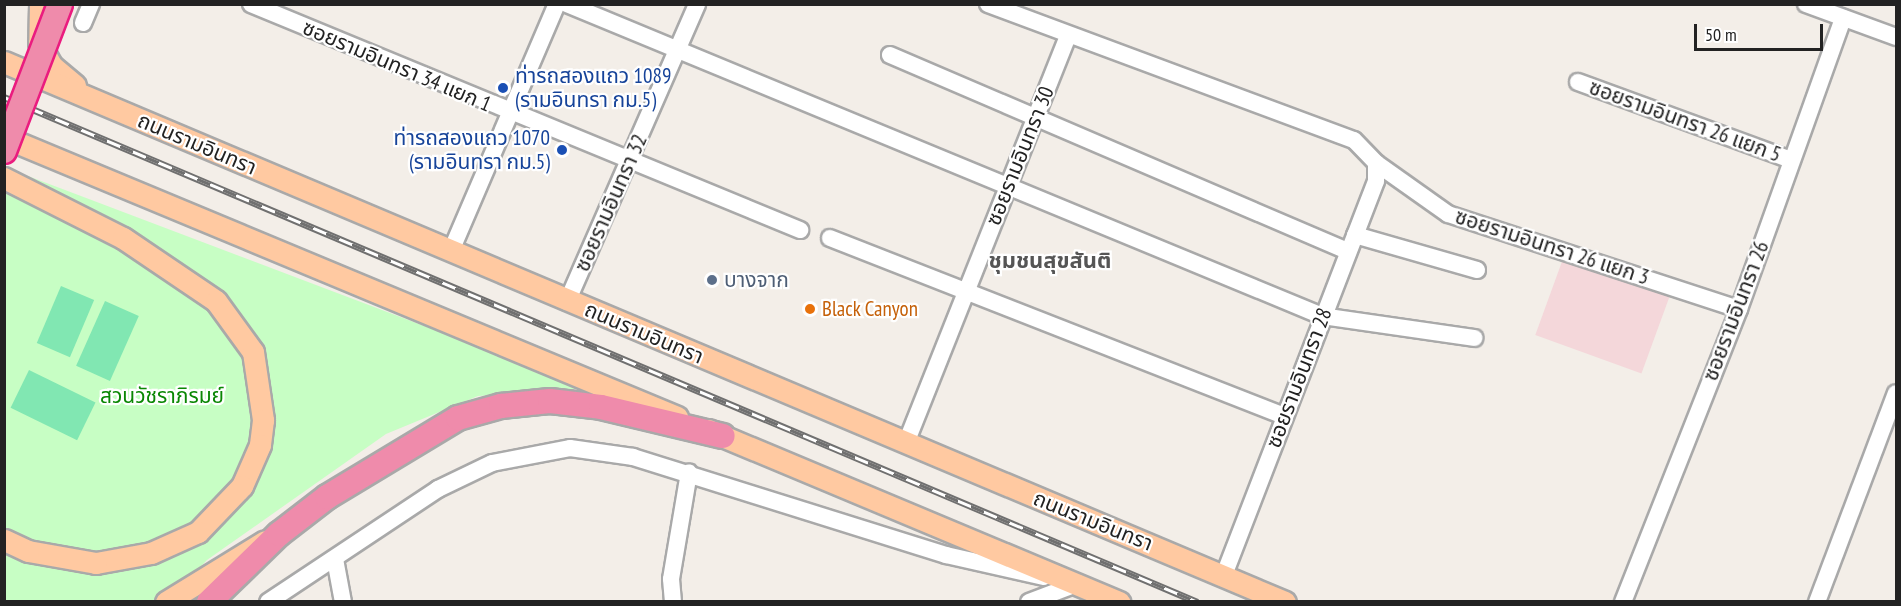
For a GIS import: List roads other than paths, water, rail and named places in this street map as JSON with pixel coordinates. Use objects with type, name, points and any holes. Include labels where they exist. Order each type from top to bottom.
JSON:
[{"type":"highway","points":[[4,151],[60,4]]},
{"type":"highway","points":[[209,602],[279,534],[416,440],[458,418],[501,406],[550,401],[601,407],[723,436]]},
{"type":"main road","points":[[40,4],[39,43],[52,66],[105,105]]},
{"type":"main road","name":"ถนนรามอินทรา","points":[[4,62],[452,251],[567,302],[1285,602]]},
{"type":"main road","points":[[4,137],[1077,582],[1119,602]]},
{"type":"main road","points":[[4,178],[123,238],[216,301],[253,352],[261,386],[260,445],[242,486],[198,532],[151,553],[96,563],[28,551],[4,540]]},
{"type":"main road","points":[[166,602],[279,534]]},
{"type":"street","points":[[83,23],[91,4]]},
{"type":"street","name":"ซอยรามอินทรา 34 แยก 1","points":[[251,4],[628,164],[800,230]]},
{"type":"street","points":[[452,251],[557,4]]},
{"type":"street","points":[[567,4],[679,48],[1322,316],[1474,338]]},
{"type":"street","name":"ซอยรามอินทรา 32","points":[[567,302],[697,4]]},
{"type":"street","name":"ซอยรามอินทรา 26 แยก 3","points":[[988,4],[1068,36],[1211,83],[1354,140],[1376,163],[1448,214],[1739,309]]},
{"type":"street","points":[[1806,4],[1896,37]]},
{"type":"street","name":"ซอยรามอินทรา 26","points":[[1623,602],[1739,309],[1843,18]]},
{"type":"street","name":"ซอยรามอินทรา 30","points":[[906,443],[1068,36]]},
{"type":"street","points":[[890,55],[1033,120],[1348,251]]},
{"type":"street","name":"ซอยรามอินทรา 26 แยก 5","points":[[1578,82],[1791,160]]},
{"type":"street","name":"ซอยรามอินทรา 28","points":[[1224,575],[1376,181],[1376,163]]},
{"type":"street","points":[[1355,235],[1477,270]]},
{"type":"street","points":[[830,238],[1284,416]]},
{"type":"street","points":[[1817,602],[1896,393]]},
{"type":"street","points":[[268,602],[438,489],[492,463],[536,451],[570,448],[633,457],[946,555],[1077,582]]},
{"type":"street","points":[[673,602],[671,579],[689,473]]},
{"type":"street","points":[[335,559],[343,602]]},
{"type":"street","points":[[1029,602],[1077,582]]},
{"type":"railway","points":[[4,97],[1198,602]]},
{"type":"place","name":"ท่ารถสองแถว 1089 (รามอินทรา กม.5)","points":[[503,88]]},
{"type":"place","name":"ท่ารถสองแถว 1070 (รามอินทรา กม.5)","points":[[562,150]]},
{"type":"place","name":"บางจาก","points":[[712,280]]},
{"type":"place","name":"Black Canyon","points":[[810,309]]},
{"type":"district","name":"ชุมชนสุขสันติ","points":[[1050,261]]},
{"type":"park label","name":"สวนวัชราภิรมย์","points":[[162,396]]}]
